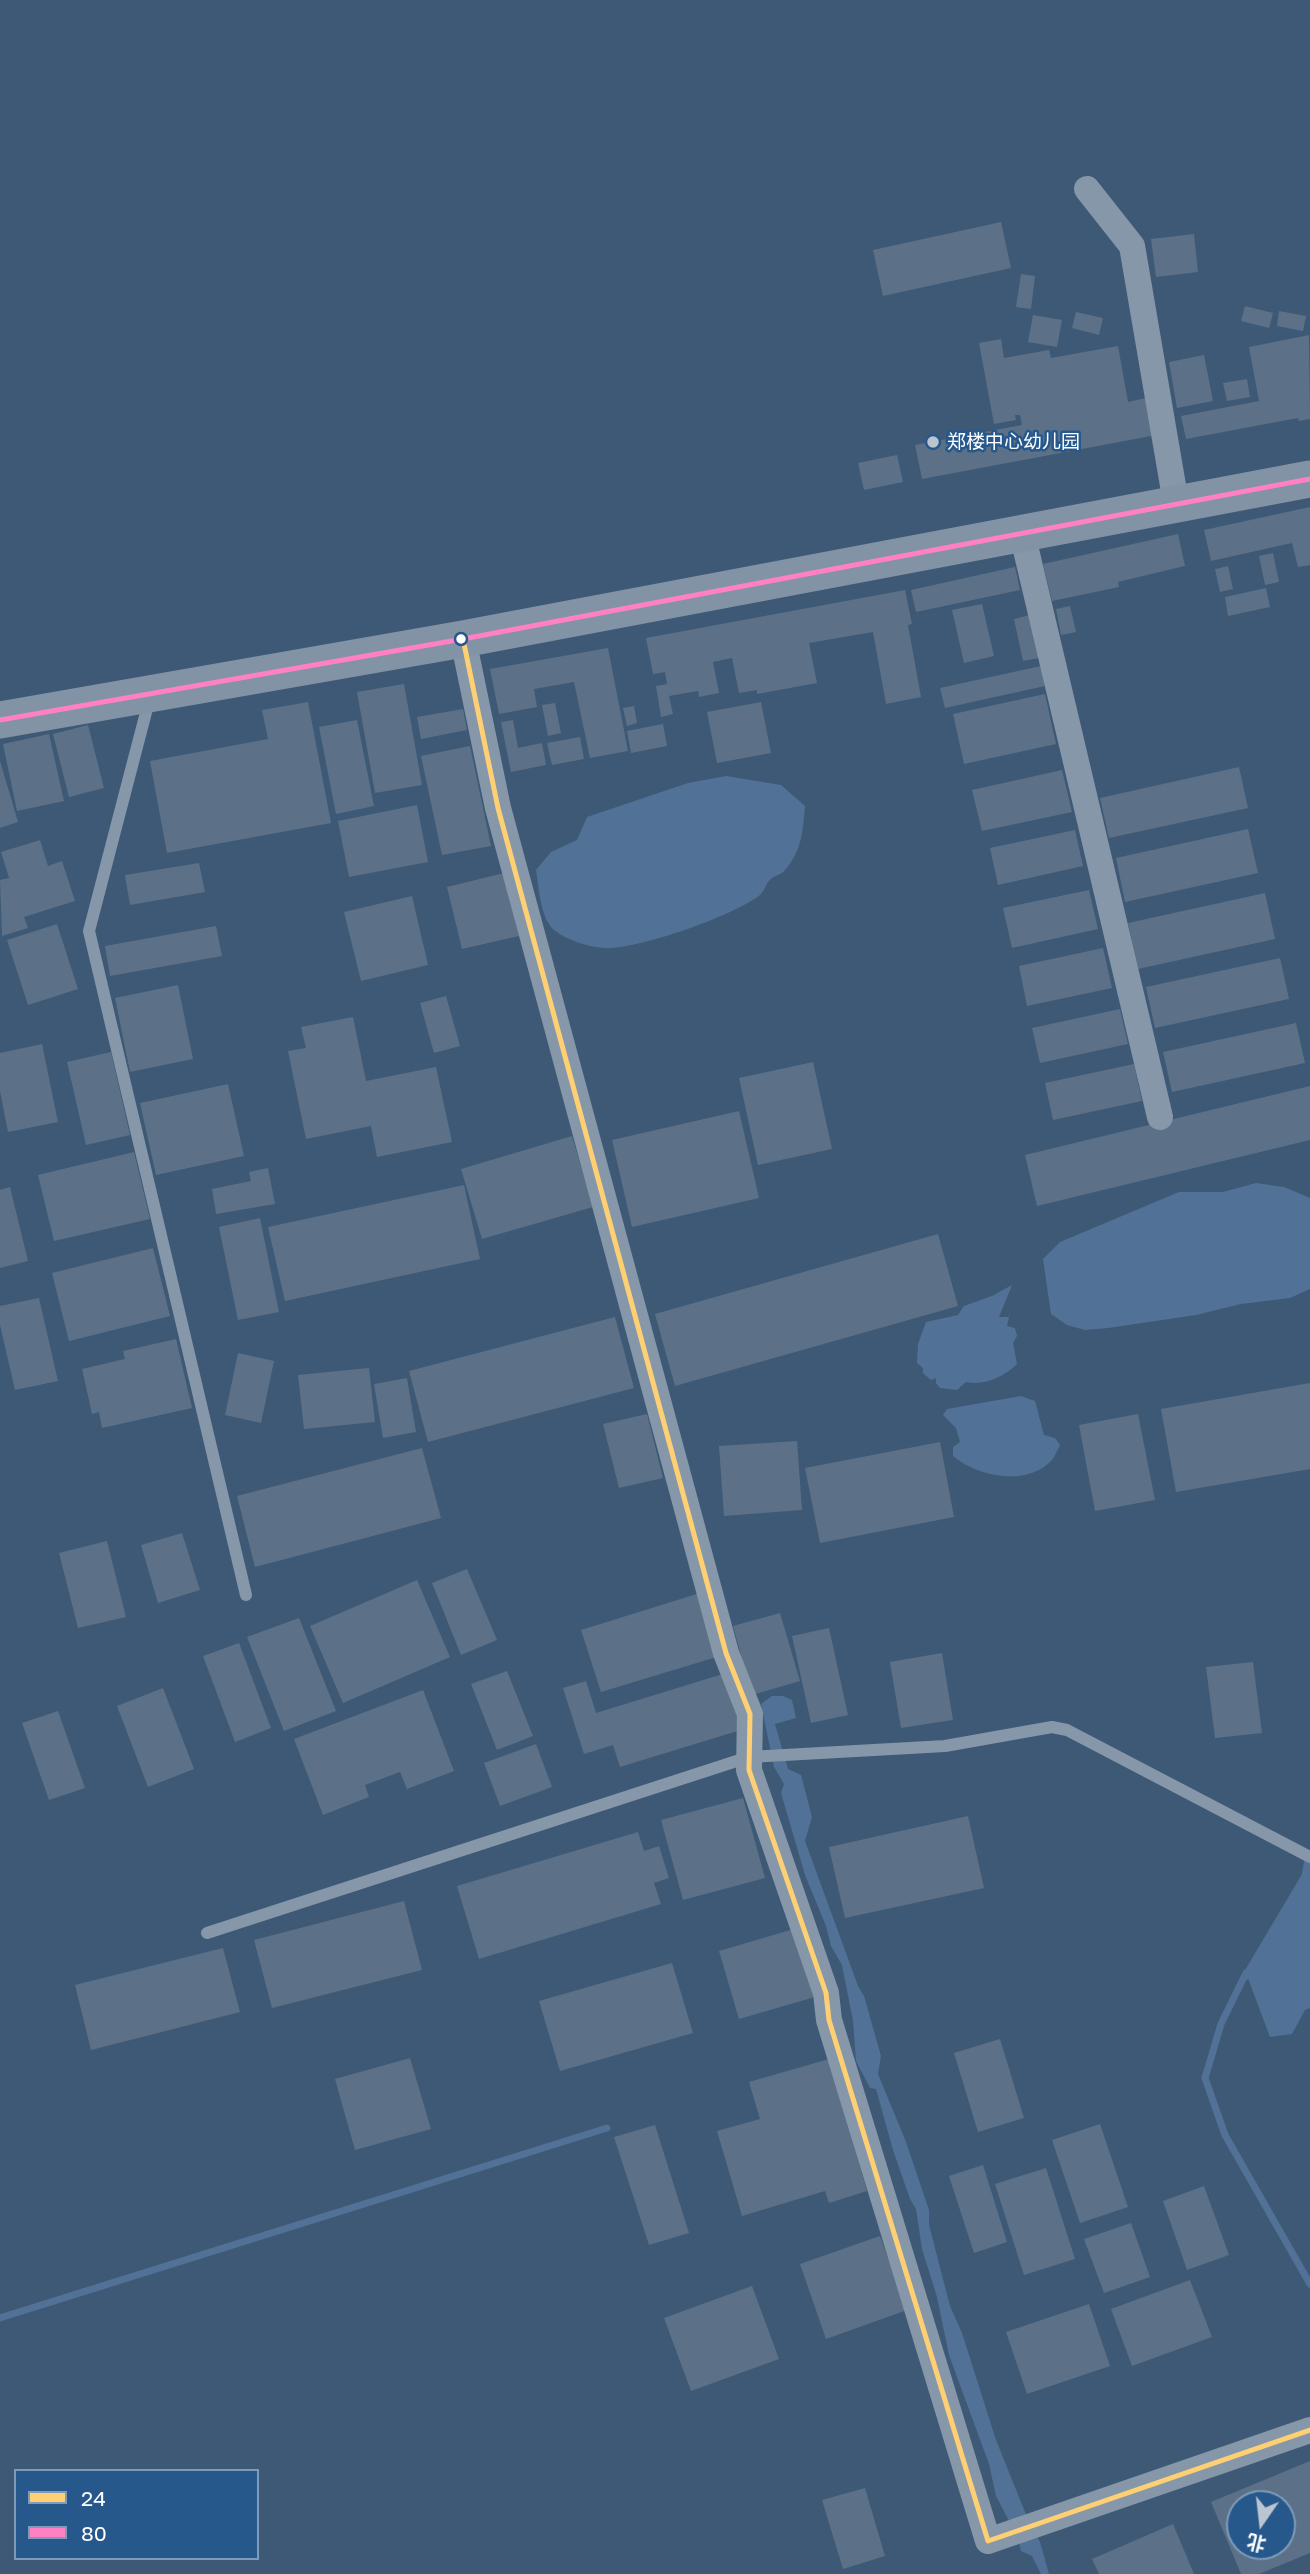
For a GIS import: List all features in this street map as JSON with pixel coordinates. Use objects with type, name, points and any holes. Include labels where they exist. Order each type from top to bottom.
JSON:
[{"type":"main road","points":[[0,720],[463,639],[1310,479]]},
{"type":"street","points":[[1087,189],[1132,246],[1175,503]]},
{"type":"street","points":[[1022,533],[1160,1117]]},
{"type":"street","points":[[463,639],[506,835],[726,1653],[750,1714],[749,1770],[826,1993],[829,2021],[989,2541],[1310,2430]]},
{"type":"lane","points":[[151,693],[89,931],[246,1595]]},
{"type":"lane","points":[[207,1933],[750,1757],[945,1746],[1052,1727],[1079,1736],[1305,1855]]},
{"type":"water","points":[[726,776],[781,785],[805,806],[802,832],[791,863],[770,880],[760,895],[707,922],[638,944],[604,948],[585,945],[554,930],[543,910],[536,870],[551,852],[577,840],[587,817],[688,783]]},
{"type":"water","points":[[1256,1183],[1284,1187],[1310,1198],[1310,1289],[1290,1298],[1108,1328],[1085,1330],[1067,1325],[1051,1314],[1043,1259],[1060,1242],[1179,1192],[1223,1192]]},
{"type":"water","points":[[1012,1285],[999,1317],[1009,1317],[1007,1326],[1015,1328],[1017,1336],[1013,1343],[1017,1364],[1006,1373],[987,1381],[966,1382],[957,1390],[940,1388],[936,1378],[931,1380],[917,1363],[918,1344],[926,1322],[958,1315],[964,1306]]},
{"type":"water","points":[[1021,1396],[1035,1401],[1044,1435],[1055,1438],[1060,1445],[1052,1460],[1030,1474],[1002,1476],[976,1469],[953,1456],[953,1447],[960,1442],[956,1428],[943,1415],[947,1409]]},
{"type":"water","points":[[772,1696],[783,1696],[792,1700],[796,1718],[775,1724],[788,1769],[801,1775],[812,1817],[805,1841],[864,1996],[881,2056],[878,2074],[906,2142],[929,2210],[929,2225],[950,2306],[962,2333],[996,2440],[1040,2542],[1049,2574],[1041,2574],[1032,2556],[1021,2551],[1018,2538],[996,2496],[989,2464],[949,2355],[937,2297],[922,2249],[916,2209],[893,2150],[876,2089],[870,2088],[856,2061],[853,2021],[842,1965],[831,1946],[826,1926],[805,1875],[781,1793],[784,1784],[774,1767],[761,1704]]},
{"type":"water","points":[[1307,1868],[1310,1869],[1310,2008],[1305,2010],[1292,2034],[1270,2037],[1246,1973],[1305,1876]]},
{"type":"building","points":[[1001,222],[1011,268],[883,296],[873,250]]},
{"type":"building","points":[[1194,234],[1198,272],[1156,277],[1151,239]]},
{"type":"building","points":[[1021,274],[1035,276],[1031,309],[1016,307]]},
{"type":"building","points":[[1245,306],[1273,313],[1269,328],[1241,321]]},
{"type":"building","points":[[1279,311],[1306,316],[1303,331],[1277,326]]},
{"type":"building","points":[[1076,312],[1103,318],[1099,335],[1072,328]]},
{"type":"building","points":[[1033,315],[1062,320],[1057,347],[1028,342]]},
{"type":"building","points":[[1309,335],[1310,419],[1299,421],[1298,418],[1186,439],[1181,416],[1259,401],[1249,347]]},
{"type":"building","points":[[1001,339],[1004,358],[1049,350],[1051,358],[1118,346],[1128,402],[1155,396],[1162,434],[922,479],[915,445],[1022,425],[1020,415],[1015,415],[1016,420],[994,424],[979,343]]},
{"type":"building","points":[[1204,355],[1213,401],[1177,408],[1169,362]]},
{"type":"building","points":[[1247,379],[1250,397],[1227,401],[1223,383]]},
{"type":"building","points":[[897,455],[903,482],[864,490],[858,463]]},
{"type":"building","points":[[1310,507],[1310,565],[1298,567],[1292,543],[1211,561],[1204,530]]},
{"type":"building","points":[[1178,534],[1185,566],[1118,582],[1119,587],[1052,601],[1043,564]]},
{"type":"building","points":[[1273,553],[1279,582],[1265,585],[1259,556]]},
{"type":"building","points":[[1228,566],[1233,589],[1220,592],[1215,569]]},
{"type":"building","points":[[1015,567],[1020,590],[916,612],[911,590]]},
{"type":"building","points":[[1266,588],[1270,607],[1228,616],[1225,597]]},
{"type":"building","points":[[905,590],[912,624],[908,625],[921,697],[886,704],[873,632],[809,643],[817,683],[757,694],[757,690],[739,693],[732,658],[713,662],[719,693],[699,697],[698,691],[669,696],[673,714],[661,717],[656,686],[667,684],[665,672],[653,674],[646,638]]},
{"type":"building","points":[[982,604],[994,656],[964,663],[952,610]]},
{"type":"building","points":[[1070,606],[1076,632],[1061,635],[1056,609]]},
{"type":"building","points":[[1030,615],[1040,658],[1023,661],[1014,619]]},
{"type":"building","points":[[608,648],[628,751],[590,758],[574,682],[534,689],[537,707],[499,714],[490,669]]},
{"type":"building","points":[[1041,666],[1045,686],[945,708],[940,688]]},
{"type":"building","points":[[404,684],[422,785],[375,793],[357,692]]},
{"type":"building","points":[[1045,694],[1056,744],[964,764],[953,714]]},
{"type":"building","points":[[308,702],[331,823],[167,853],[150,761],[268,739],[262,710]]},
{"type":"building","points":[[761,702],[771,753],[717,763],[707,712]]},
{"type":"building","points":[[555,703],[561,733],[548,736],[542,705]]},
{"type":"building","points":[[634,706],[637,723],[627,726],[623,708]]},
{"type":"building","points":[[463,709],[467,730],[421,739],[417,717]]},
{"type":"building","points":[[357,720],[374,806],[336,814],[319,727]]},
{"type":"building","points":[[513,720],[518,748],[542,743],[546,765],[511,772],[501,722]]},
{"type":"building","points":[[663,724],[667,746],[631,753],[627,731]]},
{"type":"building","points":[[88,725],[104,788],[69,797],[53,734]]},
{"type":"building","points":[[49,734],[64,801],[17,811],[3,744]]},
{"type":"building","points":[[580,737],[584,759],[552,765],[547,743]]},
{"type":"building","points":[[470,746],[491,846],[442,855],[421,756]]},
{"type":"building","points":[[0,761],[18,822],[0,828]]},
{"type":"building","points":[[1239,767],[1248,808],[1109,838],[1100,798]]},
{"type":"building","points":[[1062,770],[1072,812],[982,831],[972,790]]},
{"type":"building","points":[[417,805],[428,862],[349,877],[338,821]]},
{"type":"building","points":[[1248,829],[1258,873],[1125,902],[1116,858]]},
{"type":"building","points":[[1075,830],[1083,866],[998,885],[990,848]]},
{"type":"building","points":[[40,840],[48,866],[62,861],[75,901],[24,917],[28,928],[2,936],[0,880],[9,878],[1,852]]},
{"type":"building","points":[[199,863],[205,892],[130,905],[125,875]]},
{"type":"building","points":[[504,873],[519,936],[462,949],[447,887]]},
{"type":"building","points":[[1089,890],[1098,929],[1012,948],[1003,908]]},
{"type":"building","points":[[1265,893],[1275,939],[1138,969],[1128,923]]},
{"type":"building","points":[[412,896],[428,965],[361,981],[344,912]]},
{"type":"building","points":[[57,924],[78,989],[28,1005],[7,940]]},
{"type":"building","points":[[216,926],[222,956],[110,976],[105,946]]},
{"type":"building","points":[[1103,948],[1112,988],[1027,1006],[1019,966]]},
{"type":"building","points":[[1280,958],[1289,999],[1155,1028],[1146,987]]},
{"type":"building","points":[[178,985],[193,1059],[130,1072],[115,998]]},
{"type":"building","points":[[446,996],[460,1046],[434,1053],[420,1003]]},
{"type":"building","points":[[1120,1009],[1128,1044],[1040,1063],[1032,1028]]},
{"type":"building","points":[[353,1017],[366,1081],[436,1067],[452,1142],[377,1157],[371,1126],[306,1139],[288,1051],[306,1048],[301,1027]]},
{"type":"building","points":[[1296,1023],[1305,1063],[1172,1092],[1163,1052]]},
{"type":"building","points":[[42,1044],[58,1122],[8,1132],[0,1091],[0,1053]]},
{"type":"building","points":[[111,1052],[130,1135],[86,1145],[67,1062]]},
{"type":"building","points":[[813,1062],[832,1149],[758,1165],[739,1078]]},
{"type":"building","points":[[1134,1064],[1142,1101],[1053,1120],[1045,1083]]},
{"type":"building","points":[[228,1084],[244,1156],[156,1175],[140,1103]]},
{"type":"building","points":[[1310,1086],[1310,1140],[1037,1206],[1025,1155]]},
{"type":"building","points":[[739,1111],[759,1198],[632,1227],[612,1140]]},
{"type":"building","points":[[572,1136],[593,1207],[482,1239],[461,1169]]},
{"type":"building","points":[[134,1152],[150,1219],[54,1241],[38,1175]]},
{"type":"building","points":[[268,1168],[275,1204],[216,1214],[212,1189],[251,1181],[249,1172]]},
{"type":"building","points":[[464,1185],[480,1259],[285,1301],[268,1227]]},
{"type":"building","points":[[10,1187],[28,1261],[0,1268],[0,1190]]},
{"type":"building","points":[[260,1218],[279,1312],[238,1320],[219,1227]]},
{"type":"building","points":[[938,1234],[958,1306],[675,1386],[655,1314]]},
{"type":"building","points":[[153,1248],[170,1316],[69,1341],[52,1273]]},
{"type":"building","points":[[39,1298],[58,1381],[15,1390],[0,1325],[0,1306]]},
{"type":"building","points":[[615,1317],[634,1388],[428,1442],[409,1371]]},
{"type":"building","points":[[176,1339],[192,1408],[102,1428],[99,1412],[92,1414],[82,1369],[125,1359],[123,1351]]},
{"type":"building","points":[[238,1353],[274,1361],[261,1423],[225,1415]]},
{"type":"building","points":[[369,1368],[375,1422],[304,1429],[298,1375]]},
{"type":"building","points":[[407,1378],[416,1432],[383,1438],[374,1384]]},
{"type":"building","points":[[1310,1383],[1310,1469],[1176,1492],[1161,1409]]},
{"type":"building","points":[[647,1414],[663,1478],[619,1488],[603,1424]]},
{"type":"building","points":[[1138,1414],[1155,1500],[1095,1511],[1079,1425]]},
{"type":"building","points":[[797,1441],[802,1510],[724,1516],[719,1446]]},
{"type":"building","points":[[940,1442],[954,1517],[820,1543],[805,1468]]},
{"type":"building","points":[[422,1448],[441,1518],[255,1567],[237,1496]]},
{"type":"building","points":[[182,1533],[200,1590],[158,1603],[141,1545]]},
{"type":"building","points":[[107,1541],[126,1617],[78,1628],[59,1553]]},
{"type":"building","points":[[467,1569],[497,1640],[461,1655],[432,1583]]},
{"type":"building","points":[[417,1580],[450,1657],[343,1703],[310,1626]]},
{"type":"building","points":[[700,1593],[720,1656],[601,1692],[581,1630]]},
{"type":"building","points":[[780,1613],[800,1681],[752,1695],[733,1626]]},
{"type":"building","points":[[299,1618],[336,1711],[284,1731],[247,1637]]},
{"type":"building","points":[[829,1628],[848,1715],[811,1723],[792,1636]]},
{"type":"building","points":[[239,1643],[271,1728],[235,1742],[203,1656]]},
{"type":"building","points":[[942,1653],[953,1720],[901,1728],[890,1662]]},
{"type":"building","points":[[1253,1662],[1262,1733],[1215,1738],[1206,1667]]},
{"type":"building","points":[[507,1671],[533,1736],[497,1750],[471,1684]]},
{"type":"building","points":[[726,1673],[744,1729],[620,1767],[613,1745],[584,1754],[563,1688],[586,1681],[596,1713]]},
{"type":"building","points":[[163,1688],[194,1769],[148,1787],[117,1706]]},
{"type":"building","points":[[423,1690],[454,1771],[407,1789],[400,1772],[365,1785],[369,1797],[323,1815],[294,1739]]},
{"type":"building","points":[[58,1711],[85,1788],[49,1800],[22,1723]]},
{"type":"building","points":[[536,1744],[552,1787],[500,1806],[484,1763]]},
{"type":"building","points":[[743,1798],[765,1878],[683,1900],[661,1820]]},
{"type":"building","points":[[968,1816],[984,1888],[845,1918],[829,1847]]},
{"type":"building","points":[[638,1832],[644,1851],[659,1846],[669,1878],[654,1883],[661,1904],[479,1959],[457,1886]]},
{"type":"building","points":[[404,1901],[422,1970],[272,2008],[254,1940]]},
{"type":"building","points":[[794,1929],[815,1997],[739,2019],[719,1951]]},
{"type":"building","points":[[223,1948],[240,2012],[91,2050],[75,1985]]},
{"type":"building","points":[[672,1963],[693,2033],[560,2071],[539,2001]]},
{"type":"building","points":[[1000,2039],[1024,2118],[978,2132],[954,2053]]},
{"type":"building","points":[[410,2058],[431,2129],[355,2150],[335,2079]]},
{"type":"building","points":[[829,2059],[867,2191],[829,2203],[825,2191],[742,2216],[717,2131],[760,2119],[749,2082]]},
{"type":"building","points":[[1100,2124],[1128,2207],[1080,2223],[1052,2140]]},
{"type":"building","points":[[655,2125],[689,2233],[649,2245],[614,2137]]},
{"type":"building","points":[[983,2165],[1007,2242],[974,2253],[949,2176]]},
{"type":"building","points":[[1046,2168],[1075,2259],[1024,2275],[995,2184]]},
{"type":"building","points":[[1204,2186],[1229,2255],[1187,2270],[1163,2201]]},
{"type":"building","points":[[1131,2223],[1150,2277],[1104,2293],[1084,2239]]},
{"type":"building","points":[[880,2236],[907,2310],[826,2339],[800,2264]]},
{"type":"building","points":[[1190,2280],[1212,2337],[1132,2366],[1111,2309]]},
{"type":"building","points":[[752,2286],[779,2359],[691,2391],[664,2318]]},
{"type":"building","points":[[1089,2304],[1110,2366],[1027,2394],[1006,2332]]},
{"type":"building","points":[[1310,2461],[1310,2553],[1296,2559],[1296,2490],[1240,2490]]},
{"type":"building","points":[[865,2488],[885,2556],[843,2569],[822,2500]]},
{"type":"building","points":[[1226,2496],[1226,2538],[1211,2502]]},
{"type":"building","points":[[1173,2524],[1194,2574],[1099,2574],[1092,2559]]},
{"type":"building","points":[[1235,2560],[1293,2560],[1259,2574],[1241,2574]]},
{"type":"waterway","points":[[1245,1977],[1305,1876],[1309,1855]]},
{"type":"waterway","points":[[1246,1973],[1221,2024],[1205,2078],[1225,2135],[1310,2284]]},
{"type":"waterway","points":[[0,2318],[607,2128]]},
{"type":"transit line","name":"80","points":[[0,720],[463,639],[1310,479]]},
{"type":"transit line","name":"24","points":[[463,639],[498,808],[726,1653],[750,1714],[749,1770],[826,1993],[829,2020],[988,2541],[1310,2430]]},
{"type":"place","name":"郑楼中心幼儿园","points":[[933,442]]}]
